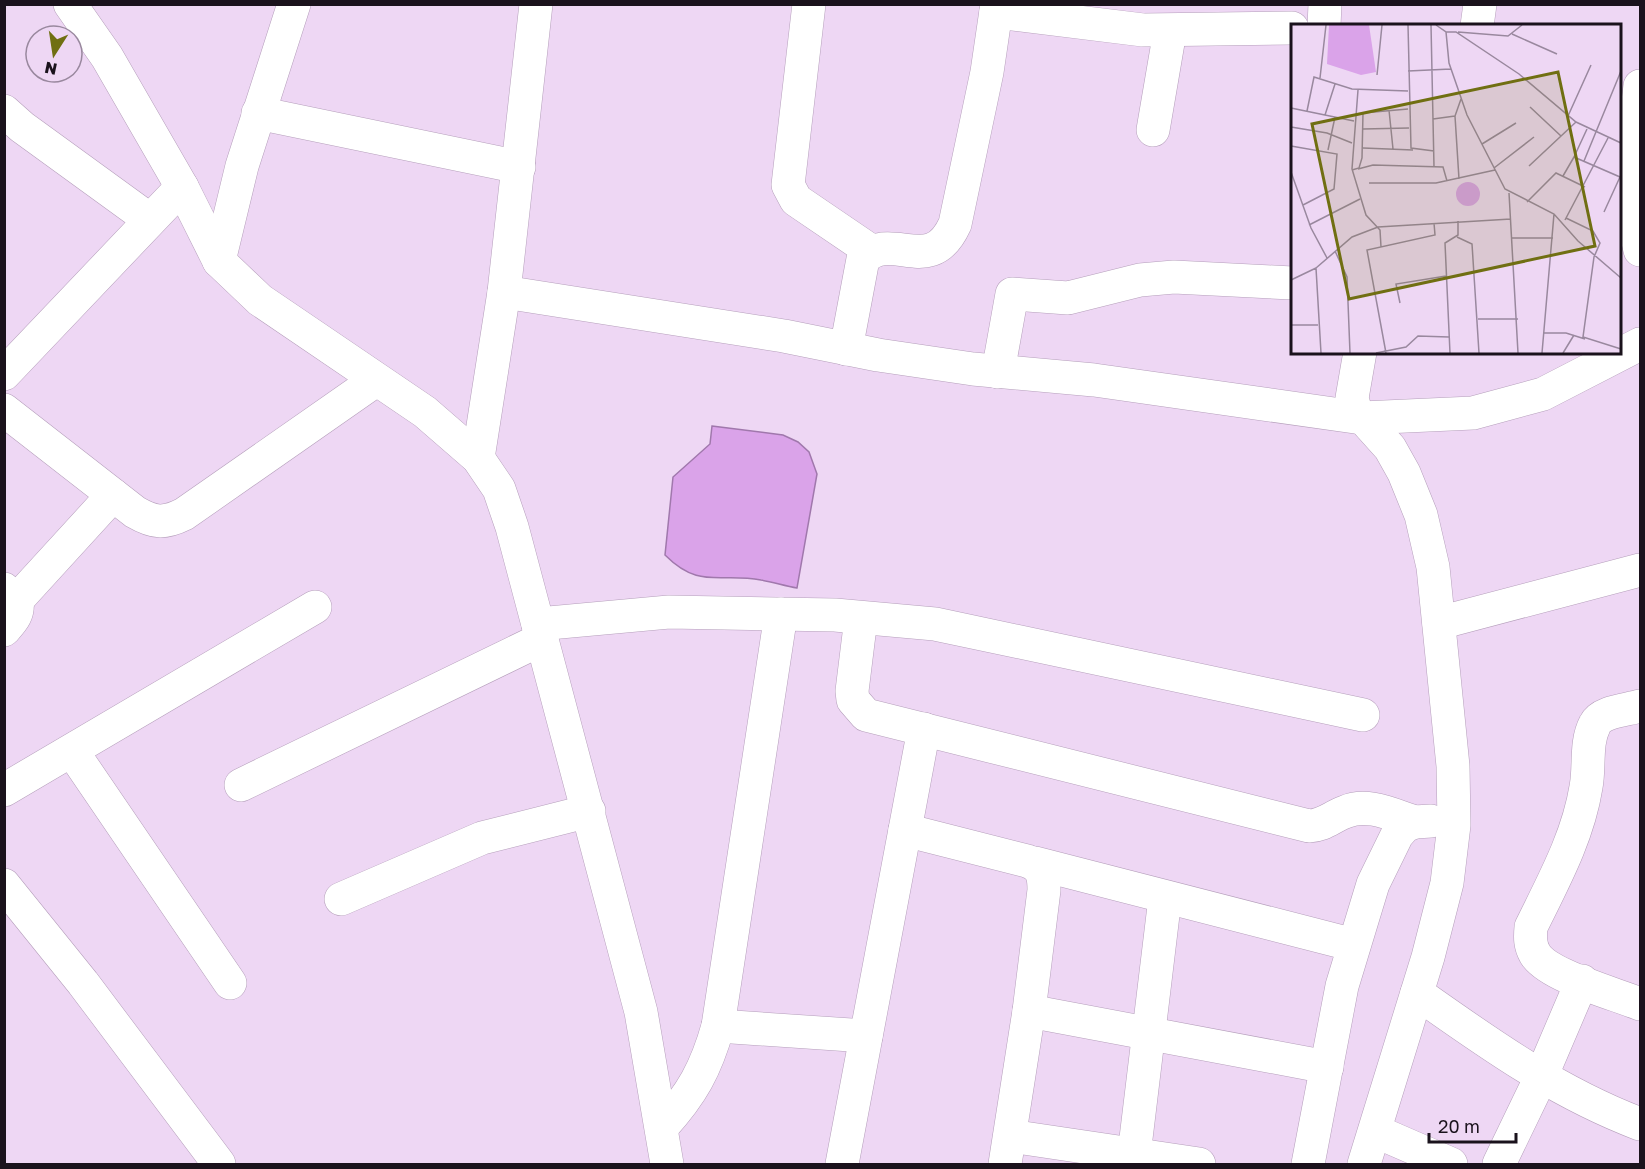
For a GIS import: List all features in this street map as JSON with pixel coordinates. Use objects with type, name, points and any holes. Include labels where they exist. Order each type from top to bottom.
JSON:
[{"type":"street","points":[[70,4],[107,57],[182,187],[219,261],[260,300],[426,412],[478,459],[499,489],[512,527],[641,1012],[667,1164]]},
{"type":"street","points":[[219,261],[242,166],[294,4]]},
{"type":"street","points":[[478,459],[504,292],[536,4]]},
{"type":"street","points":[[809,4],[788,185],[796,200],[871,251],[930,251],[940,247],[949,237],[957,212],[997,8],[1170,31],[1291,28]]},
{"type":"street","points":[[1324,24],[1325,4]]},
{"type":"street","points":[[1477,24],[1480,4]]},
{"type":"street","points":[[1153,130],[1170,31]]},
{"type":"street","points":[[1641,86],[1633,141],[1632,187],[1636,234],[1641,250]]},
{"type":"street","points":[[4,111],[22,128],[150,220]]},
{"type":"street","points":[[258,113],[519,167]]},
{"type":"street","points":[[4,374],[182,187]]},
{"type":"street","points":[[846,349],[860,267],[871,251]]},
{"type":"street","points":[[998,372],[1012,294],[1068,298],[1140,280],[1174,277],[1291,283]]},
{"type":"street","points":[[504,292],[998,372],[1094,380],[1362,418],[1473,414],[1543,394],[1641,344]]},
{"type":"street","points":[[1360,354],[1352,398],[1355,409],[1390,448],[1421,515],[1433,567],[1453,766],[1454,821],[1447,883],[1417,993],[1364,1164]]},
{"type":"street","points":[[4,410],[152,522],[169,521],[193,508],[376,380]]},
{"type":"street","points":[[4,630],[15,618],[18,609],[11,595],[114,495]]},
{"type":"street","points":[[1439,623],[1641,570]]},
{"type":"street","points":[[4,790],[315,607]]},
{"type":"street","points":[[241,785],[540,632],[617,615],[669,612],[781,614],[934,624],[1363,715]]},
{"type":"street","points":[[662,1127],[686,1101],[700,1078],[718,1026],[781,614]]},
{"type":"street","points":[[861,618],[853,700],[866,714],[1310,826],[1321,825],[1343,812],[1356,808],[1371,809],[1415,822],[1454,821]]},
{"type":"street","points":[[1641,706],[1604,716],[1595,722],[1589,744],[1587,786],[1576,829],[1532,927],[1530,941],[1536,956],[1551,969],[1641,1004]]},
{"type":"street","points":[[842,1164],[924,729]]},
{"type":"street","points":[[72,750],[230,983]]},
{"type":"street","points":[[341,899],[482,838],[589,812]]},
{"type":"street","points":[[1308,1164],[1342,986],[1353,945],[1373,884],[1388,852],[1405,826],[1415,822]]},
{"type":"street","points":[[905,830],[1353,945]]},
{"type":"street","points":[[1035,863],[1042,871],[1044,890],[1029,1011],[1007,1150],[1134,1155],[1199,1164]]},
{"type":"street","points":[[4,885],[83,982],[219,1164]]},
{"type":"street","points":[[1134,1155],[1165,898]]},
{"type":"street","points":[[1499,1164],[1541,1077],[1582,981]]},
{"type":"street","points":[[1417,993],[1541,1077],[1612,1113],[1641,1124]]},
{"type":"street","points":[[1029,1011],[1328,1067]]},
{"type":"street","points":[[718,1026],[866,1036]]},
{"type":"street","points":[[1375,1131],[1450,1164]]},
{"type":"shaded area","points":[[712,426],[783,435],[798,442],[809,452],[817,474],[797,588],[746,578],[700,576],[677,566],[665,555],[673,477],[710,444]]}]
